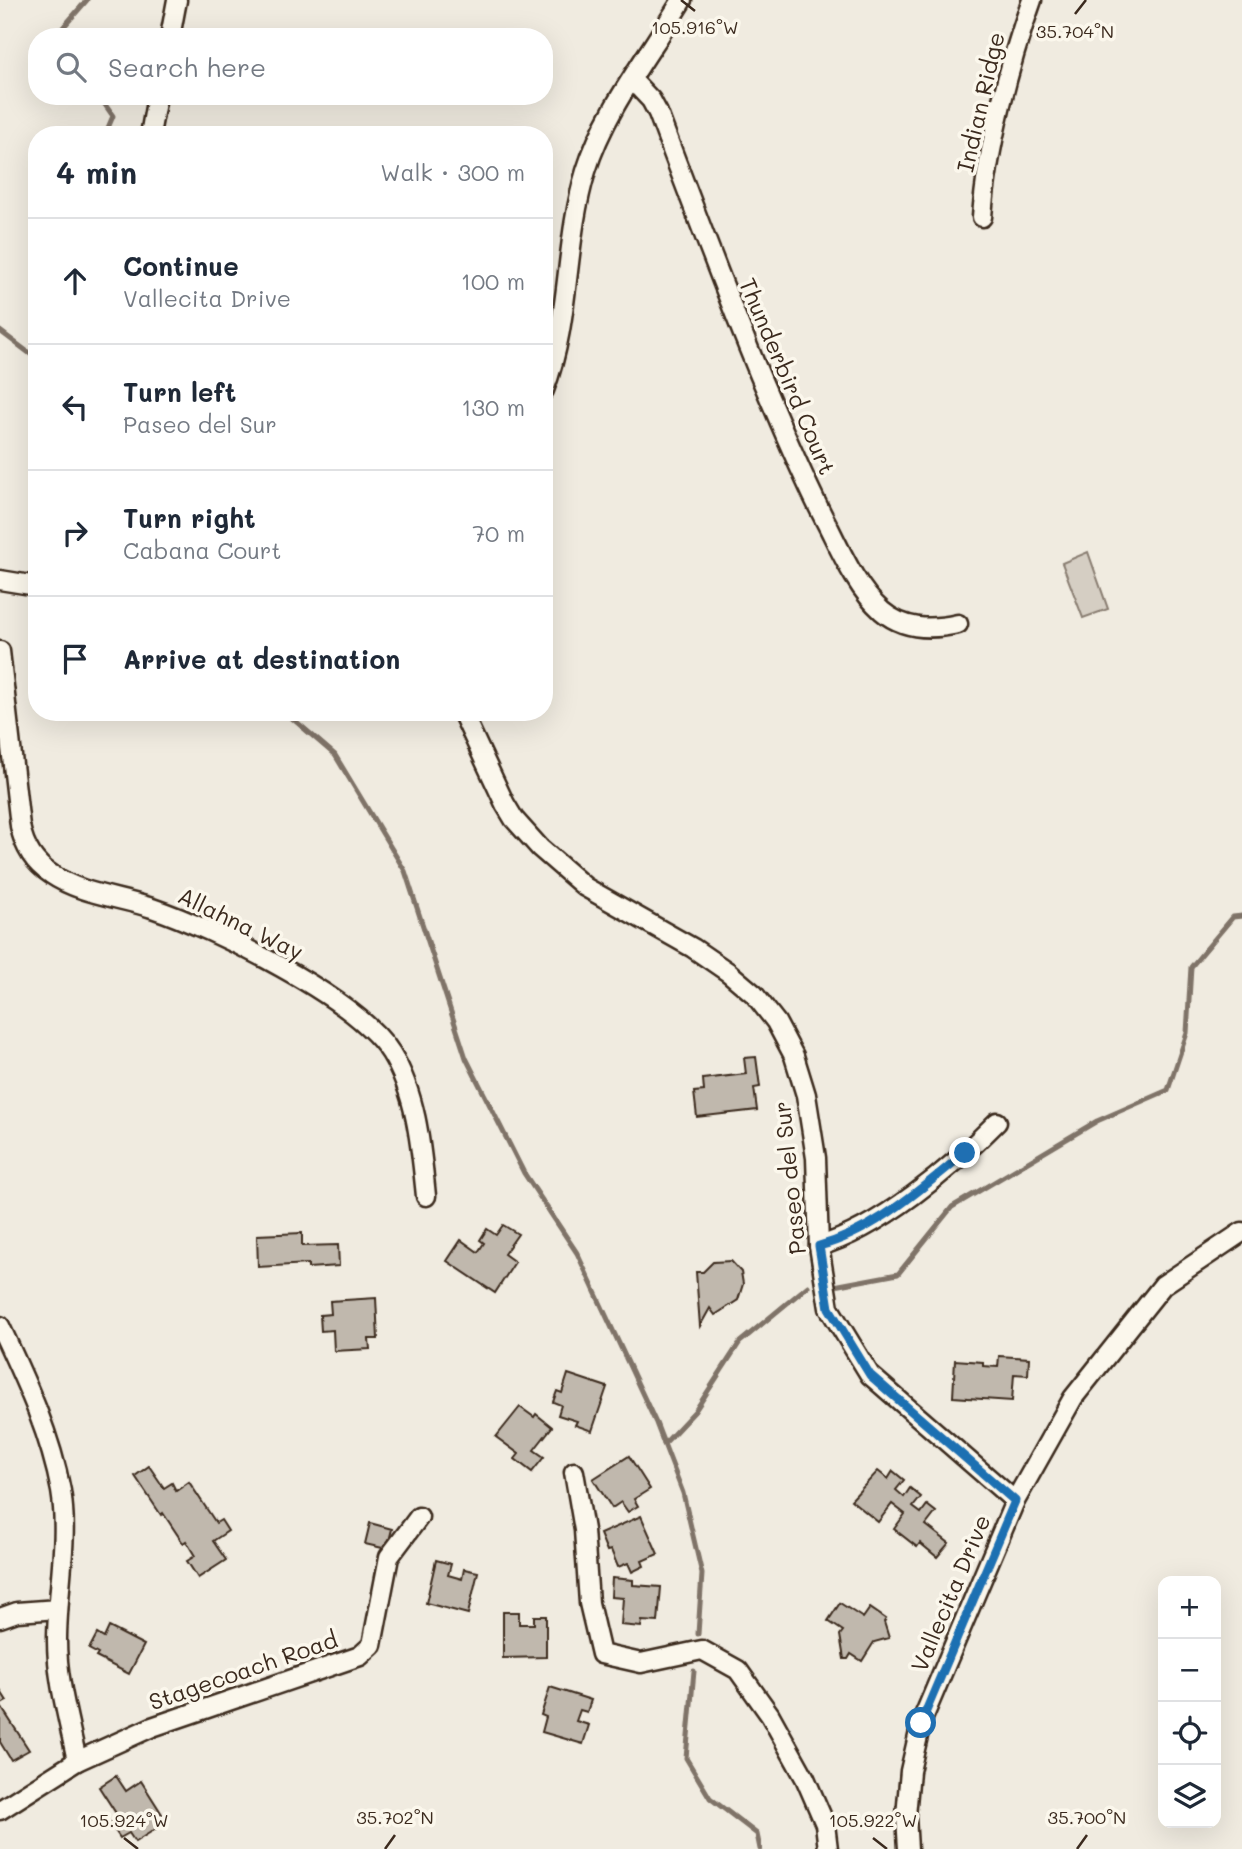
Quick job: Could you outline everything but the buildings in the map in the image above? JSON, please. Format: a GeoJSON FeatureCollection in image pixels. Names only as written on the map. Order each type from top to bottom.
{"type":"FeatureCollection","features":[{"type":"Feature","properties":{"kind":"street"},"geometry":{"type":"LineString","coordinates":[[172,28],[177,0]]}},
{"type":"Feature","properties":{"kind":"street"},"geometry":{"type":"LineString","coordinates":[[553,362],[558,346],[572,234],[586,170],[607,121],[682,0]]}},
{"type":"Feature","properties":{"kind":"street","name":"Indian Ridge"},"geometry":{"type":"LineString","coordinates":[[982,217],[987,176],[1002,104],[1032,0]]}},
{"type":"Feature","properties":{"kind":"street","name":"Thunderbird Court"},"geometry":{"type":"LineString","coordinates":[[632,80],[651,100],[658,113],[736,317],[797,465],[860,583],[894,620],[925,628],[958,624]]}},
{"type":"Feature","properties":{"kind":"street"},"geometry":{"type":"LineString","coordinates":[[152,126],[155,105]]}},
{"type":"Feature","properties":{"kind":"street"},"geometry":{"type":"LineString","coordinates":[[0,580],[28,585]]}},
{"type":"Feature","properties":{"kind":"street","name":"Allahna Way"},"geometry":{"type":"LineString","coordinates":[[0,651],[20,827],[27,848],[36,861],[47,872],[68,883],[169,914],[226,938],[319,991],[372,1028],[392,1055],[407,1091],[419,1132],[426,1196]]}},
{"type":"Feature","properties":{"kind":"street","name":"Paseo del Sur"},"geometry":{"type":"LineString","coordinates":[[466,721],[505,804],[514,819],[540,848],[585,887],[693,948],[728,972],[754,994],[776,1022],[794,1056],[806,1095],[816,1158],[819,1246],[829,1308],[870,1375],[1015,1501]]}},
{"type":"Feature","properties":{"kind":"street"},"geometry":{"type":"LineString","coordinates":[[819,1246],[844,1238],[885,1215],[965,1153],[997,1122]]}},
{"type":"Feature","properties":{"kind":"street","name":"Vallecita Drive"},"geometry":{"type":"LineString","coordinates":[[908,1849],[906,1816],[910,1770],[921,1723],[1015,1501],[1073,1398],[1163,1284],[1242,1232]]}},
{"type":"Feature","properties":{"kind":"street"},"geometry":{"type":"LineString","coordinates":[[0,1326],[40,1414],[61,1491],[62,1547],[57,1641],[61,1682],[76,1761]]}},
{"type":"Feature","properties":{"kind":"street"},"geometry":{"type":"LineString","coordinates":[[574,1472],[584,1530],[589,1603],[601,1654],[641,1663],[702,1650],[738,1670],[770,1715],[805,1778],[825,1824],[828,1849]]}},
{"type":"Feature","properties":{"kind":"street","name":"Stagecoach Road"},"geometry":{"type":"LineString","coordinates":[[0,1810],[76,1761],[152,1727],[359,1656],[372,1645],[389,1557],[419,1517]]}},
{"type":"Feature","properties":{"kind":"street"},"geometry":{"type":"LineString","coordinates":[[0,1618],[17,1612],[58,1609]]}},
{"type":"Feature","properties":{"kind":"shaded area"},"geometry":{"type":"Polygon","coordinates":[[[1088,552],[1108,609],[1083,618],[1062,563],[1088,552]]]}},
{"type":"Feature","properties":{"kind":"waterway"},"geometry":{"type":"LineString","coordinates":[[63,28],[87,0]]}},
{"type":"Feature","properties":{"kind":"waterway"},"geometry":{"type":"LineString","coordinates":[[105,105],[113,116],[109,126]]}},
{"type":"Feature","properties":{"kind":"waterway"},"geometry":{"type":"LineString","coordinates":[[0,331],[28,352]]}},
{"type":"Feature","properties":{"kind":"waterway"},"geometry":{"type":"LineString","coordinates":[[295,721],[335,755],[405,871],[466,1058],[524,1173],[577,1253],[656,1423],[683,1493],[702,1574],[698,1634]]}},
{"type":"Feature","properties":{"kind":"waterway"},"geometry":{"type":"LineString","coordinates":[[834,1286],[898,1274],[952,1207],[1097,1121],[1168,1090],[1187,1033],[1191,967],[1233,917],[1242,916]]}},
{"type":"Feature","properties":{"kind":"waterway"},"geometry":{"type":"LineString","coordinates":[[664,1444],[695,1411],[740,1342],[808,1286]]}},
{"type":"Feature","properties":{"kind":"waterway"},"geometry":{"type":"LineString","coordinates":[[694,1671],[686,1758],[710,1798],[757,1834],[760,1849]]}},
{"type":"Feature","properties":{"kind":"route"},"geometry":{"type":"LineString","coordinates":[[921,1723],[1015,1501],[870,1375],[829,1308],[819,1246],[844,1238],[870,1225],[965,1153]]}}]}
